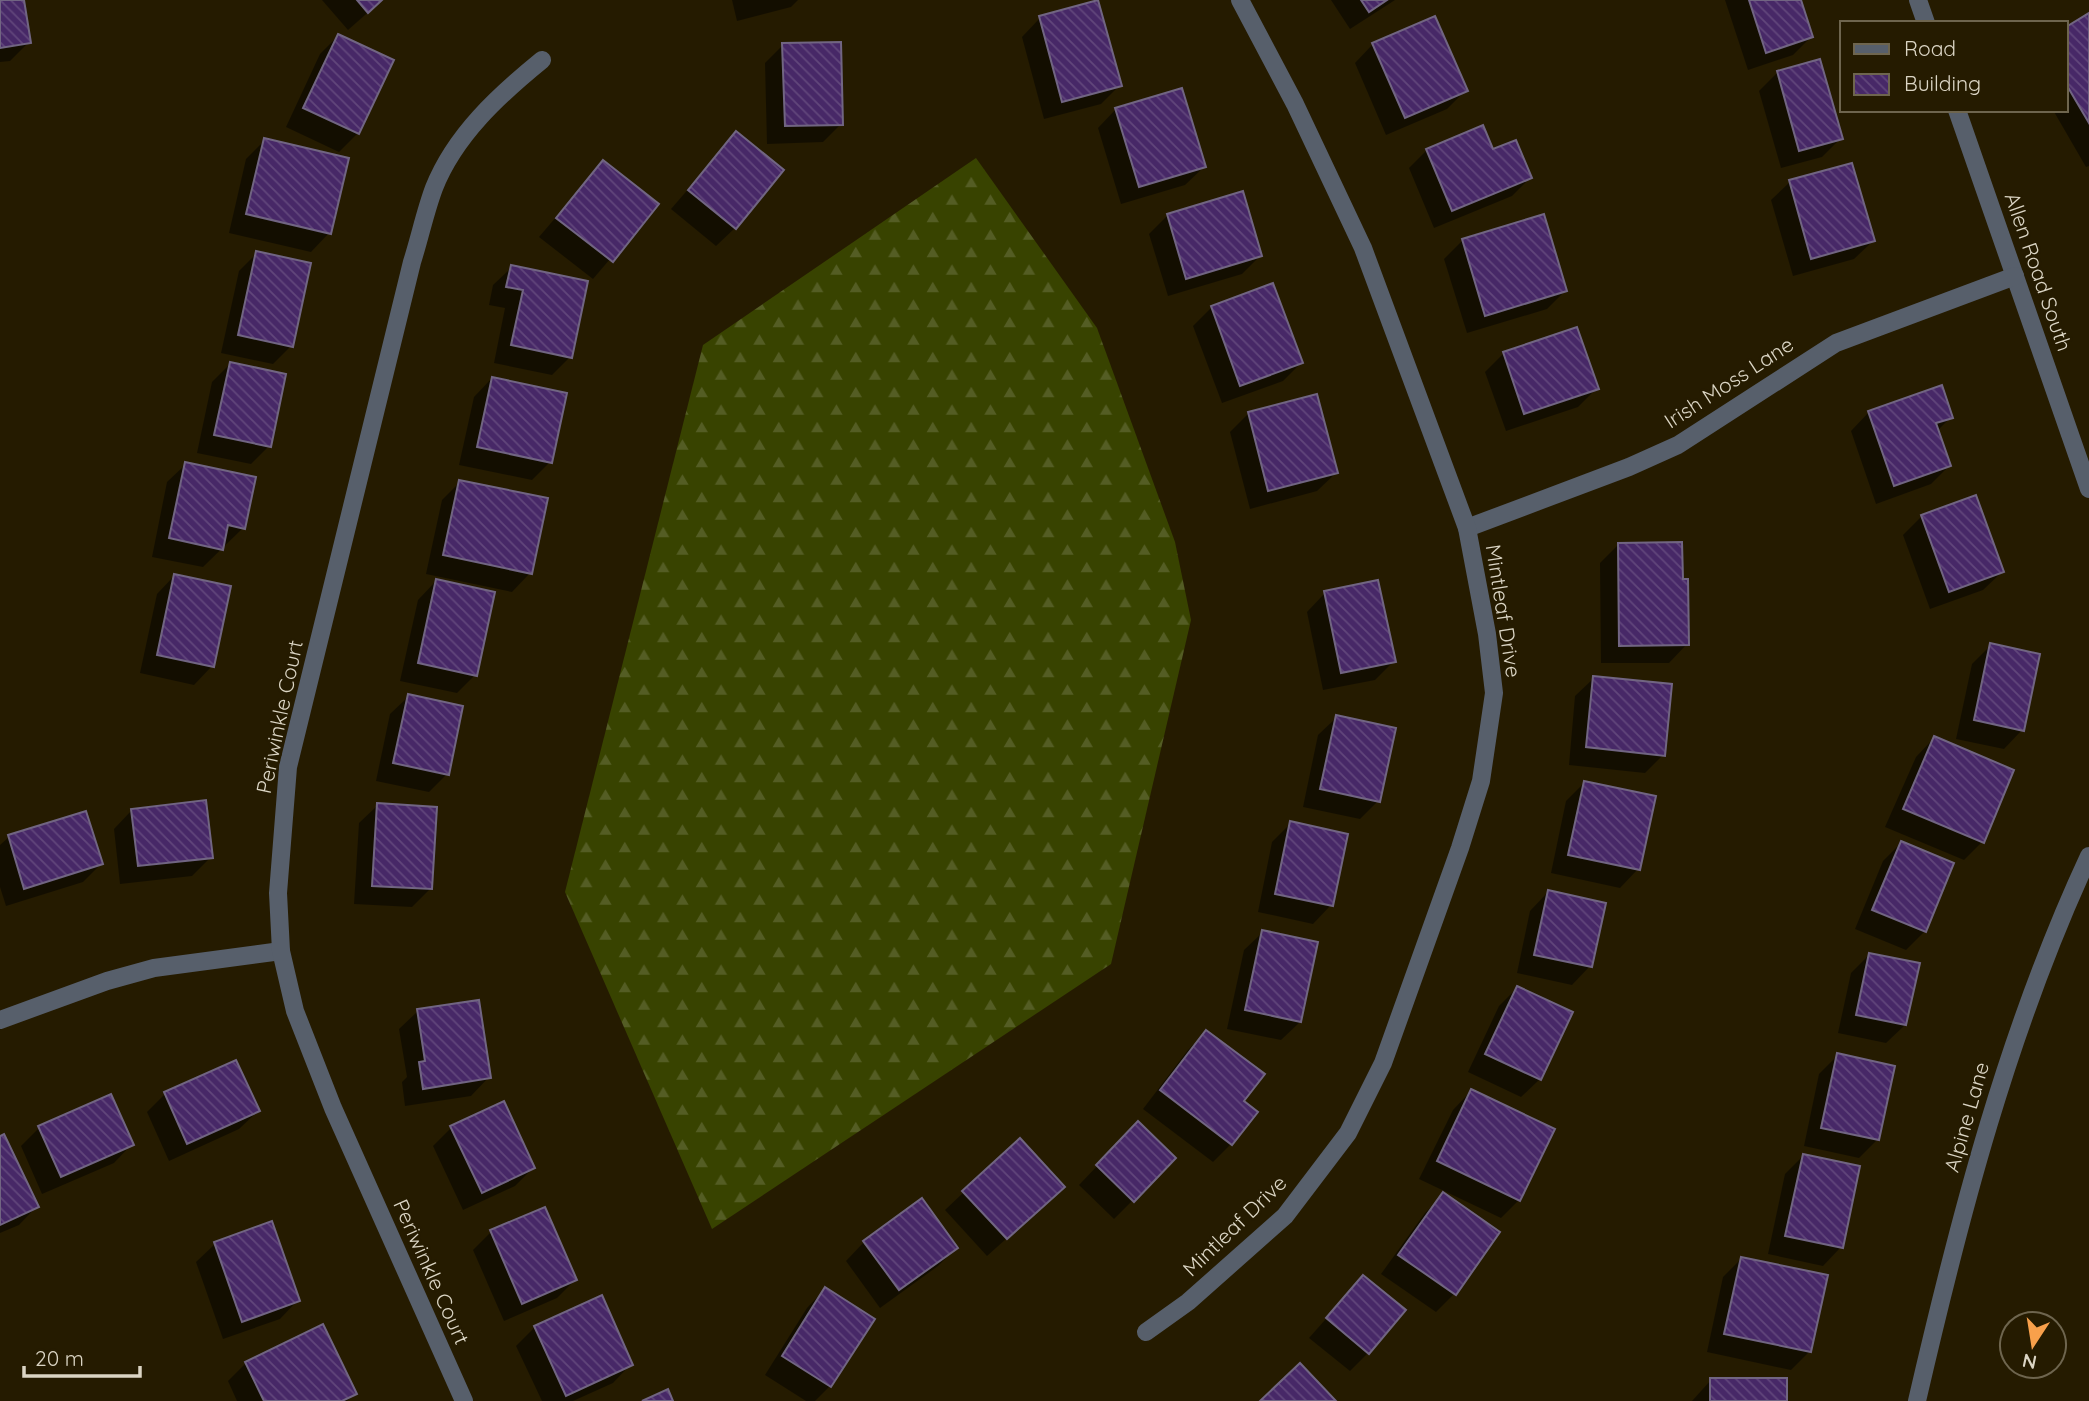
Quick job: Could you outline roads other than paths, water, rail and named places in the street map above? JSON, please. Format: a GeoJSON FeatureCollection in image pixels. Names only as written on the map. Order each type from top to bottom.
{"type":"FeatureCollection","features":[{"type":"Feature","properties":{"kind":"street","name":"Mintleaf Drive"},"geometry":{"type":"LineString","coordinates":[[1146,1332],[1188,1302],[1285,1216],[1348,1133],[1383,1063],[1473,808],[1481,781],[1494,693],[1489,646],[1466,527],[1363,248],[1295,104],[1240,0]]}},
{"type":"Feature","properties":{"kind":"street"},"geometry":{"type":"LineString","coordinates":[[1918,0],[1925,21]]}},
{"type":"Feature","properties":{"kind":"street","name":"Periwinkle Court"},"geometry":{"type":"LineString","coordinates":[[464,1401],[333,1108],[295,1012],[281,951],[278,893],[288,767],[412,262],[435,188],[455,148],[501,94],[542,60]]}},
{"type":"Feature","properties":{"kind":"street","name":"Allen Road South"},"geometry":{"type":"LineString","coordinates":[[1957,112],[2089,489]]}},
{"type":"Feature","properties":{"kind":"street","name":"Irish Moss Lane"},"geometry":{"type":"LineString","coordinates":[[1466,527],[1629,467],[1678,445],[1836,343],[2015,276]]}},
{"type":"Feature","properties":{"kind":"street","name":"Alpine Lane"},"geometry":{"type":"LineString","coordinates":[[1917,1401],[1949,1262],[2004,1071],[2056,926],[2089,856]]}},
{"type":"Feature","properties":{"kind":"street"},"geometry":{"type":"LineString","coordinates":[[0,1020],[107,981],[154,968],[281,951]]}}]}
